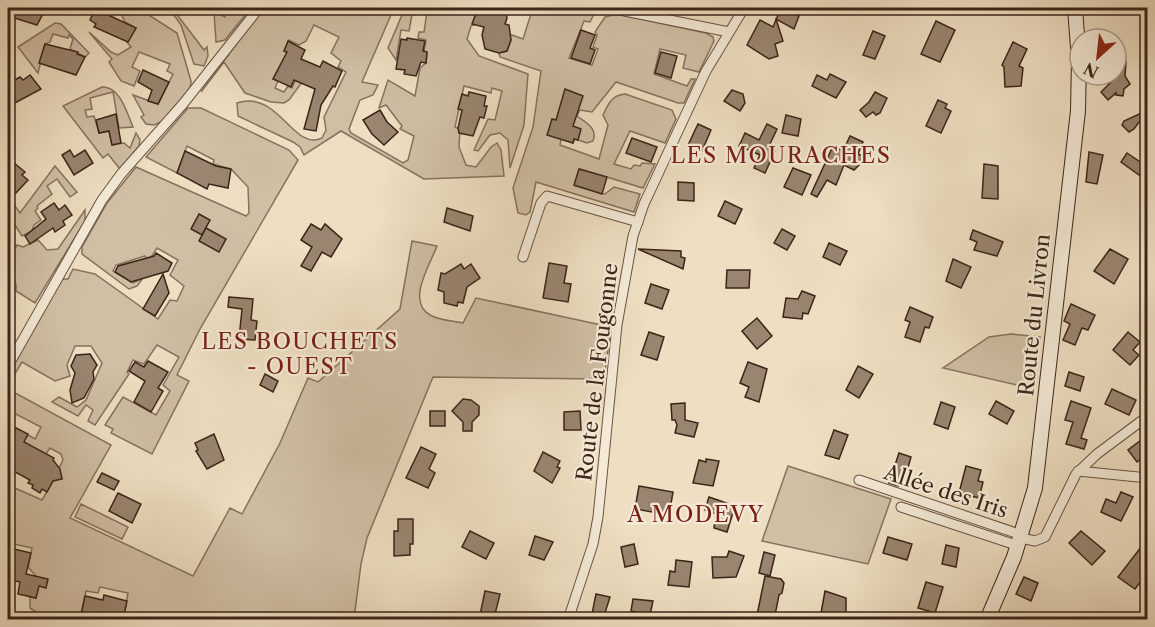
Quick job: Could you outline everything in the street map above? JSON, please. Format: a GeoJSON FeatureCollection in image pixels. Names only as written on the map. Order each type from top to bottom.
{"type":"FeatureCollection","features":[{"type":"Feature","properties":{"kind":"street"},"geometry":{"type":"LineString","coordinates":[[8,365],[102,200],[121,174],[183,104],[259,8]]}},
{"type":"Feature","properties":{"kind":"street"},"geometry":{"type":"LineString","coordinates":[[610,8],[729,32]]}},
{"type":"Feature","properties":{"kind":"street","name":"Route de la Fougonne"},"geometry":{"type":"LineString","coordinates":[[568,620],[593,544],[598,517],[617,325],[638,222],[706,71],[744,8]]}},
{"type":"Feature","properties":{"kind":"street","name":"Route du Livron"},"geometry":{"type":"LineString","coordinates":[[987,620],[1021,540],[1037,470],[1074,147],[1079,85],[1075,8]]}},
{"type":"Feature","properties":{"kind":"street"},"geometry":{"type":"LineString","coordinates":[[523,257],[541,203],[547,196],[638,222]]}},
{"type":"Feature","properties":{"kind":"street"},"geometry":{"type":"LineString","coordinates":[[1021,540],[1037,541],[1047,533],[1078,471],[1148,416]]}},
{"type":"Feature","properties":{"kind":"street"},"geometry":{"type":"LineString","coordinates":[[1078,471],[1148,478]]}},
{"type":"Feature","properties":{"kind":"street","name":"Allée des Iris"},"geometry":{"type":"LineString","coordinates":[[859,480],[1021,540]]}},
{"type":"Feature","properties":{"kind":"street","name":"Allée des Iris"},"geometry":{"type":"LineString","coordinates":[[901,507],[1021,540]]}},
{"type":"Feature","properties":{"kind":"shaded area"},"geometry":{"type":"Polygon","coordinates":[[[126,8],[138,8],[177,33],[191,81],[190,91],[163,121],[154,125],[146,124],[141,117],[144,115],[133,95],[158,104],[173,74],[167,71],[170,64],[139,52],[132,67],[140,71],[134,86],[121,81],[109,62],[112,59],[89,32],[111,52],[118,55],[131,47],[127,42],[136,28],[125,22],[122,16],[126,8]]]}},
{"type":"Feature","properties":{"kind":"shaded area"},"geometry":{"type":"Polygon","coordinates":[[[169,8],[182,8],[178,16],[204,50],[207,47],[208,56],[204,66],[194,64],[181,25],[169,8]]]}},
{"type":"Feature","properties":{"kind":"shaded area"},"geometry":{"type":"Polygon","coordinates":[[[227,8],[251,8],[225,40],[216,42],[214,12],[225,17],[227,8]]]}},
{"type":"Feature","properties":{"kind":"shaded area"},"geometry":{"type":"Polygon","coordinates":[[[263,8],[394,8],[362,82],[378,85],[373,95],[360,100],[349,129],[351,133],[403,163],[408,160],[414,136],[400,129],[402,126],[386,105],[379,108],[388,80],[415,96],[420,68],[426,63],[427,52],[424,51],[426,40],[418,38],[419,32],[424,32],[427,11],[413,9],[409,31],[401,30],[396,60],[388,48],[405,8],[478,8],[474,25],[471,26],[467,39],[479,56],[528,74],[524,125],[510,168],[508,140],[500,133],[490,135],[478,151],[474,150],[488,119],[495,120],[502,91],[492,88],[491,93],[464,86],[455,127],[460,129],[459,147],[466,165],[476,167],[491,147],[497,143],[501,150],[504,176],[424,179],[341,131],[304,155],[300,147],[293,142],[238,116],[237,103],[252,101],[275,112],[302,136],[312,140],[322,138],[326,130],[324,117],[346,72],[338,67],[341,61],[331,53],[339,37],[314,25],[306,41],[299,45],[289,40],[284,51],[288,53],[273,79],[278,81],[275,88],[284,92],[288,86],[292,88],[296,79],[302,82],[289,100],[284,103],[271,102],[245,93],[224,62],[201,92],[263,8]]]}},
{"type":"Feature","properties":{"kind":"shaded area"},"geometry":{"type":"Polygon","coordinates":[[[505,8],[597,8],[590,22],[584,21],[569,58],[592,65],[598,49],[593,47],[597,35],[595,32],[605,17],[617,14],[706,33],[713,37],[714,41],[699,72],[683,68],[686,55],[660,49],[654,74],[687,86],[691,79],[695,79],[684,103],[616,82],[592,112],[580,110],[577,116],[593,129],[593,141],[587,143],[575,139],[573,143],[561,139],[560,145],[599,159],[608,125],[603,115],[614,98],[625,94],[672,110],[676,119],[665,143],[630,131],[614,164],[631,169],[634,165],[640,166],[642,163],[655,164],[643,188],[580,169],[575,186],[605,194],[614,187],[640,194],[634,212],[536,182],[530,212],[526,215],[518,213],[513,188],[533,127],[541,71],[500,57],[499,53],[507,51],[511,40],[509,34],[523,39],[531,14],[518,9],[516,14],[505,8]]]}},
{"type":"Feature","properties":{"kind":"shaded area"},"geometry":{"type":"Polygon","coordinates":[[[55,23],[61,24],[89,53],[85,57],[70,49],[73,39],[69,35],[68,38],[53,34],[50,42],[45,44],[38,73],[18,47],[55,23]]]}},
{"type":"Feature","properties":{"kind":"shaded area"},"geometry":{"type":"Polygon","coordinates":[[[102,87],[114,91],[118,96],[133,127],[119,128],[113,92],[90,98],[92,109],[85,110],[87,117],[94,116],[99,133],[109,131],[112,145],[124,143],[130,148],[136,133],[140,140],[139,146],[120,169],[108,154],[103,158],[63,106],[102,87]]]}},
{"type":"Feature","properties":{"kind":"shaded area"},"geometry":{"type":"Polygon","coordinates":[[[188,108],[201,108],[289,150],[298,160],[200,329],[177,375],[189,381],[152,454],[111,433],[113,429],[105,425],[123,397],[156,415],[170,391],[163,385],[179,357],[157,345],[144,364],[133,360],[127,372],[129,374],[95,425],[88,421],[93,410],[86,405],[78,416],[52,402],[59,397],[77,407],[86,400],[102,363],[91,346],[75,346],[67,365],[70,376],[55,381],[22,362],[13,377],[10,371],[62,279],[68,279],[73,269],[95,274],[158,319],[170,300],[177,301],[184,286],[170,275],[178,260],[157,248],[148,262],[145,256],[116,265],[113,271],[133,283],[143,278],[137,286],[129,289],[82,254],[82,247],[107,203],[136,167],[246,216],[249,213],[248,187],[231,169],[213,164],[214,160],[187,146],[177,173],[146,157],[188,108]]]}},
{"type":"Feature","properties":{"kind":"shaded area"},"geometry":{"type":"Polygon","coordinates":[[[55,166],[77,192],[70,197],[57,179],[47,186],[52,194],[37,206],[35,211],[41,220],[34,225],[32,231],[22,236],[8,214],[8,196],[20,213],[55,166]]]}},
{"type":"Feature","properties":{"kind":"shaded area"},"geometry":{"type":"Polygon","coordinates":[[[85,210],[85,221],[35,303],[16,291],[16,284],[8,278],[14,267],[8,263],[17,245],[23,247],[38,240],[47,250],[58,249],[85,210]]]}},
{"type":"Feature","properties":{"kind":"shaded area"},"geometry":{"type":"Polygon","coordinates":[[[412,241],[437,246],[425,272],[420,292],[423,309],[430,315],[463,323],[476,298],[611,327],[604,379],[433,377],[367,538],[361,564],[354,619],[123,619],[128,593],[100,587],[98,593],[86,591],[80,618],[84,619],[47,619],[30,608],[30,597],[36,598],[36,576],[28,567],[32,548],[9,543],[8,549],[8,485],[42,500],[53,481],[62,478],[59,468],[63,460],[61,454],[50,448],[46,454],[10,452],[28,435],[35,439],[41,427],[12,412],[8,420],[8,389],[111,445],[70,518],[193,576],[230,508],[242,514],[280,443],[308,378],[318,382],[400,309],[412,241]]]}},
{"type":"Feature","properties":{"kind":"shaded area"},"geometry":{"type":"Polygon","coordinates":[[[1011,334],[1040,337],[1030,388],[943,368],[989,337],[1011,334]]]}},
{"type":"Feature","properties":{"kind":"shaded area"},"geometry":{"type":"Polygon","coordinates":[[[788,466],[891,499],[868,564],[762,541],[788,466]]]}},
{"type":"Feature","properties":{"kind":"shaded area"},"geometry":{"type":"Polygon","coordinates":[[[81,504],[128,527],[122,539],[75,517],[81,504]]]}},
{"type":"Feature","properties":{"kind":"building"},"geometry":{"type":"Polygon","coordinates":[[[8,8],[46,8],[37,25],[8,16],[8,8]]]}},
{"type":"Feature","properties":{"kind":"building"},"geometry":{"type":"Polygon","coordinates":[[[478,8],[505,8],[507,18],[505,24],[509,25],[511,40],[507,51],[499,53],[485,49],[482,35],[484,27],[472,24],[478,8]]]}},
{"type":"Feature","properties":{"kind":"building"},"geometry":{"type":"Polygon","coordinates":[[[781,8],[794,8],[792,13],[799,16],[794,29],[776,19],[781,8]]]}},
{"type":"Feature","properties":{"kind":"building"},"geometry":{"type":"Polygon","coordinates":[[[94,11],[100,15],[102,12],[136,28],[128,42],[94,27],[96,24],[90,20],[94,11]]]}},
{"type":"Feature","properties":{"kind":"building"},"geometry":{"type":"Polygon","coordinates":[[[776,19],[783,41],[775,44],[778,56],[769,59],[747,45],[760,20],[773,27],[776,19]]]}},
{"type":"Feature","properties":{"kind":"building"},"geometry":{"type":"Polygon","coordinates":[[[936,21],[955,30],[940,62],[921,54],[936,21]]]}},
{"type":"Feature","properties":{"kind":"building"},"geometry":{"type":"Polygon","coordinates":[[[581,30],[595,35],[590,48],[595,50],[590,64],[571,58],[581,30]]]}},
{"type":"Feature","properties":{"kind":"building"},"geometry":{"type":"Polygon","coordinates":[[[873,31],[885,36],[875,59],[863,55],[873,31]]]}},
{"type":"Feature","properties":{"kind":"building"},"geometry":{"type":"Polygon","coordinates":[[[407,38],[425,41],[423,51],[427,52],[426,63],[421,62],[416,76],[404,74],[405,70],[396,69],[401,39],[407,40],[407,38]]]}},
{"type":"Feature","properties":{"kind":"building"},"geometry":{"type":"Polygon","coordinates":[[[288,41],[305,50],[301,59],[320,67],[323,61],[342,71],[335,87],[333,86],[321,105],[316,131],[304,129],[315,89],[294,80],[291,87],[273,79],[287,52],[284,51],[288,41]]]}},
{"type":"Feature","properties":{"kind":"building"},"geometry":{"type":"Polygon","coordinates":[[[1013,42],[1027,49],[1019,66],[1023,68],[1021,86],[1005,87],[1002,65],[1013,42]]]}},
{"type":"Feature","properties":{"kind":"building"},"geometry":{"type":"Polygon","coordinates":[[[45,44],[78,52],[77,54],[85,57],[76,75],[39,63],[45,44]]]}},
{"type":"Feature","properties":{"kind":"building"},"geometry":{"type":"Polygon","coordinates":[[[661,52],[677,56],[671,78],[655,73],[661,52]]]}},
{"type":"Feature","properties":{"kind":"building"},"geometry":{"type":"Polygon","coordinates":[[[143,70],[169,82],[158,104],[148,101],[152,90],[138,82],[143,70]]]}},
{"type":"Feature","properties":{"kind":"building"},"geometry":{"type":"Polygon","coordinates":[[[830,74],[846,82],[836,98],[812,86],[817,75],[827,80],[830,74]]]}},
{"type":"Feature","properties":{"kind":"building"},"geometry":{"type":"Polygon","coordinates":[[[30,75],[41,89],[13,104],[8,97],[8,84],[20,77],[23,80],[30,75]]]}},
{"type":"Feature","properties":{"kind":"building"},"geometry":{"type":"Polygon","coordinates":[[[1106,87],[1126,87],[1123,96],[1116,95],[1116,93],[1108,100],[1101,92],[1106,87]]]}},
{"type":"Feature","properties":{"kind":"building"},"geometry":{"type":"Polygon","coordinates":[[[565,89],[583,96],[573,126],[581,129],[578,140],[574,139],[573,143],[547,135],[552,119],[556,120],[565,89]]]}},
{"type":"Feature","properties":{"kind":"building"},"geometry":{"type":"Polygon","coordinates":[[[732,90],[743,94],[745,103],[740,111],[724,101],[732,90]]]}},
{"type":"Feature","properties":{"kind":"building"},"geometry":{"type":"Polygon","coordinates":[[[469,92],[486,96],[484,106],[487,106],[484,118],[480,117],[473,136],[459,133],[458,128],[462,110],[458,109],[462,94],[468,96],[469,92]]]}},
{"type":"Feature","properties":{"kind":"building"},"geometry":{"type":"Polygon","coordinates":[[[875,92],[887,98],[880,113],[876,115],[873,112],[866,117],[860,110],[875,92]]]}},
{"type":"Feature","properties":{"kind":"building"},"geometry":{"type":"Polygon","coordinates":[[[938,100],[947,104],[945,108],[951,111],[941,133],[926,126],[938,100]]]}},
{"type":"Feature","properties":{"kind":"building"},"geometry":{"type":"Polygon","coordinates":[[[380,110],[387,122],[398,132],[384,145],[372,134],[363,120],[380,110]]]}},
{"type":"Feature","properties":{"kind":"building"},"geometry":{"type":"Polygon","coordinates":[[[1148,110],[1134,129],[1129,132],[1122,125],[1124,121],[1148,110]]]}},
{"type":"Feature","properties":{"kind":"building"},"geometry":{"type":"Polygon","coordinates":[[[116,114],[121,143],[112,145],[109,131],[99,133],[96,120],[116,114]]]}},
{"type":"Feature","properties":{"kind":"building"},"geometry":{"type":"Polygon","coordinates":[[[786,115],[801,119],[798,136],[782,133],[786,115]]]}},
{"type":"Feature","properties":{"kind":"building"},"geometry":{"type":"Polygon","coordinates":[[[698,124],[711,130],[702,151],[688,145],[698,124]]]}},
{"type":"Feature","properties":{"kind":"building"},"geometry":{"type":"Polygon","coordinates":[[[767,124],[777,129],[768,148],[775,151],[765,173],[754,168],[760,155],[739,146],[745,133],[759,140],[767,124]]]}},
{"type":"Feature","properties":{"kind":"building"},"geometry":{"type":"Polygon","coordinates":[[[850,136],[863,142],[858,154],[863,156],[859,165],[854,170],[844,165],[836,185],[827,180],[817,197],[811,194],[833,146],[843,151],[850,136]]]}},
{"type":"Feature","properties":{"kind":"building"},"geometry":{"type":"Polygon","coordinates":[[[632,138],[657,147],[651,162],[626,153],[632,138]]]}},
{"type":"Feature","properties":{"kind":"building"},"geometry":{"type":"Polygon","coordinates":[[[70,150],[74,157],[85,150],[93,163],[74,175],[62,155],[70,150]]]}},
{"type":"Feature","properties":{"kind":"building"},"geometry":{"type":"Polygon","coordinates":[[[185,151],[216,166],[231,169],[228,188],[209,184],[207,189],[177,173],[185,151]]]}},
{"type":"Feature","properties":{"kind":"building"},"geometry":{"type":"Polygon","coordinates":[[[1089,152],[1103,155],[1097,184],[1086,182],[1089,152]]]}},
{"type":"Feature","properties":{"kind":"building"},"geometry":{"type":"Polygon","coordinates":[[[1127,153],[1146,166],[1139,175],[1121,162],[1127,153]]]}},
{"type":"Feature","properties":{"kind":"building"},"geometry":{"type":"Polygon","coordinates":[[[8,158],[25,172],[22,175],[28,180],[16,193],[8,184],[8,158]]]}},
{"type":"Feature","properties":{"kind":"building"},"geometry":{"type":"Polygon","coordinates":[[[984,164],[998,166],[998,199],[982,198],[984,164]]]}},
{"type":"Feature","properties":{"kind":"building"},"geometry":{"type":"Polygon","coordinates":[[[793,168],[811,175],[802,195],[784,187],[793,168]]]}},
{"type":"Feature","properties":{"kind":"building"},"geometry":{"type":"Polygon","coordinates":[[[579,169],[607,177],[602,194],[574,185],[579,169]]]}},
{"type":"Feature","properties":{"kind":"building"},"geometry":{"type":"Polygon","coordinates":[[[678,182],[694,183],[694,201],[678,200],[678,182]]]}},
{"type":"Feature","properties":{"kind":"building"},"geometry":{"type":"Polygon","coordinates":[[[725,201],[742,209],[735,224],[718,216],[725,201]]]}},
{"type":"Feature","properties":{"kind":"building"},"geometry":{"type":"Polygon","coordinates":[[[54,203],[59,210],[65,205],[72,215],[63,221],[65,225],[55,232],[53,228],[30,244],[25,236],[46,219],[41,212],[54,203]]]}},
{"type":"Feature","properties":{"kind":"building"},"geometry":{"type":"Polygon","coordinates":[[[447,208],[473,216],[470,231],[444,222],[447,208]]]}},
{"type":"Feature","properties":{"kind":"building"},"geometry":{"type":"Polygon","coordinates":[[[199,214],[210,220],[202,235],[191,229],[199,214]]]}},
{"type":"Feature","properties":{"kind":"building"},"geometry":{"type":"Polygon","coordinates":[[[311,224],[321,230],[325,224],[342,239],[331,257],[322,252],[311,271],[301,266],[312,247],[301,240],[311,224]]]}},
{"type":"Feature","properties":{"kind":"building"},"geometry":{"type":"Polygon","coordinates":[[[206,228],[226,239],[219,252],[199,241],[206,228]]]}},
{"type":"Feature","properties":{"kind":"building"},"geometry":{"type":"Polygon","coordinates":[[[782,229],[795,236],[787,250],[774,243],[782,229]]]}},
{"type":"Feature","properties":{"kind":"building"},"geometry":{"type":"Polygon","coordinates":[[[973,230],[1003,242],[997,256],[974,250],[977,242],[970,239],[973,230]]]}},
{"type":"Feature","properties":{"kind":"building"},"geometry":{"type":"Polygon","coordinates":[[[829,243],[847,251],[840,265],[823,257],[829,243]]]}},
{"type":"Feature","properties":{"kind":"building"},"geometry":{"type":"Polygon","coordinates":[[[638,249],[681,251],[681,257],[685,258],[683,269],[638,249]]]}},
{"type":"Feature","properties":{"kind":"building"},"geometry":{"type":"Polygon","coordinates":[[[1110,249],[1128,259],[1114,284],[1094,271],[1110,249]]]}},
{"type":"Feature","properties":{"kind":"building"},"geometry":{"type":"Polygon","coordinates":[[[156,253],[172,263],[168,271],[131,282],[115,272],[118,266],[154,256],[156,253]]]}},
{"type":"Feature","properties":{"kind":"building"},"geometry":{"type":"Polygon","coordinates":[[[953,259],[971,267],[961,288],[946,281],[953,259]]]}},
{"type":"Feature","properties":{"kind":"building"},"geometry":{"type":"Polygon","coordinates":[[[549,263],[567,266],[564,283],[571,284],[568,302],[543,298],[549,263]]]}},
{"type":"Feature","properties":{"kind":"building"},"geometry":{"type":"Polygon","coordinates":[[[461,264],[464,269],[471,264],[480,278],[467,287],[463,303],[458,302],[457,306],[444,303],[444,292],[438,290],[441,273],[445,274],[461,264]]]}},
{"type":"Feature","properties":{"kind":"building"},"geometry":{"type":"Polygon","coordinates":[[[727,270],[750,270],[749,288],[726,288],[727,270]]]}},
{"type":"Feature","properties":{"kind":"building"},"geometry":{"type":"Polygon","coordinates":[[[163,274],[169,293],[155,316],[143,309],[163,274]]]}},
{"type":"Feature","properties":{"kind":"building"},"geometry":{"type":"Polygon","coordinates":[[[651,284],[669,290],[662,309],[645,303],[651,284]]]}},
{"type":"Feature","properties":{"kind":"building"},"geometry":{"type":"Polygon","coordinates":[[[802,291],[815,296],[808,314],[803,313],[802,319],[783,317],[786,298],[798,299],[802,291]]]}},
{"type":"Feature","properties":{"kind":"building"},"geometry":{"type":"Polygon","coordinates":[[[229,297],[253,299],[251,320],[257,321],[255,340],[239,339],[242,309],[228,307],[229,297]]]}},
{"type":"Feature","properties":{"kind":"building"},"geometry":{"type":"Polygon","coordinates":[[[1071,304],[1095,315],[1088,330],[1082,328],[1075,345],[1063,340],[1070,324],[1064,321],[1071,304]]]}},
{"type":"Feature","properties":{"kind":"building"},"geometry":{"type":"Polygon","coordinates":[[[910,307],[933,317],[929,328],[925,327],[920,342],[905,337],[910,322],[905,320],[910,307]]]}},
{"type":"Feature","properties":{"kind":"building"},"geometry":{"type":"Polygon","coordinates":[[[757,318],[772,336],[757,349],[742,331],[757,318]]]}},
{"type":"Feature","properties":{"kind":"building"},"geometry":{"type":"Polygon","coordinates":[[[649,332],[664,337],[657,360],[641,355],[649,332]]]}},
{"type":"Feature","properties":{"kind":"building"},"geometry":{"type":"Polygon","coordinates":[[[1128,332],[1140,342],[1133,350],[1139,355],[1130,365],[1113,350],[1128,332]]]}},
{"type":"Feature","properties":{"kind":"building"},"geometry":{"type":"Polygon","coordinates":[[[90,354],[97,365],[93,372],[94,379],[84,398],[72,403],[70,390],[75,373],[71,366],[76,355],[90,354]]]}},
{"type":"Feature","properties":{"kind":"building"},"geometry":{"type":"Polygon","coordinates":[[[148,361],[168,372],[158,388],[163,391],[151,412],[134,402],[145,381],[129,371],[135,362],[144,367],[148,361]]]}},
{"type":"Feature","properties":{"kind":"building"},"geometry":{"type":"Polygon","coordinates":[[[748,362],[767,369],[759,402],[745,397],[749,387],[740,383],[748,362]]]}},
{"type":"Feature","properties":{"kind":"building"},"geometry":{"type":"Polygon","coordinates":[[[858,366],[873,374],[859,398],[846,390],[858,366]]]}},
{"type":"Feature","properties":{"kind":"building"},"geometry":{"type":"Polygon","coordinates":[[[1069,372],[1084,377],[1080,391],[1065,386],[1069,372]]]}},
{"type":"Feature","properties":{"kind":"building"},"geometry":{"type":"Polygon","coordinates":[[[265,374],[278,381],[273,392],[260,385],[265,374]]]}},
{"type":"Feature","properties":{"kind":"building"},"geometry":{"type":"Polygon","coordinates":[[[1112,389],[1136,400],[1129,415],[1105,404],[1112,389]]]}},
{"type":"Feature","properties":{"kind":"building"},"geometry":{"type":"Polygon","coordinates":[[[463,399],[471,400],[479,406],[479,415],[472,422],[472,431],[463,431],[463,422],[452,411],[463,399]]]}},
{"type":"Feature","properties":{"kind":"building"},"geometry":{"type":"Polygon","coordinates":[[[996,401],[1014,411],[1007,424],[989,414],[996,401]]]}},
{"type":"Feature","properties":{"kind":"building"},"geometry":{"type":"Polygon","coordinates":[[[1071,401],[1091,408],[1081,438],[1087,440],[1084,449],[1066,444],[1073,422],[1065,420],[1071,401]]]}},
{"type":"Feature","properties":{"kind":"building"},"geometry":{"type":"Polygon","coordinates":[[[941,402],[955,407],[948,429],[934,424],[941,402]]]}},
{"type":"Feature","properties":{"kind":"building"},"geometry":{"type":"Polygon","coordinates":[[[685,403],[685,420],[698,423],[694,437],[675,433],[677,425],[675,420],[672,420],[671,404],[685,403]]]}},
{"type":"Feature","properties":{"kind":"building"},"geometry":{"type":"Polygon","coordinates":[[[430,411],[445,411],[445,426],[430,426],[430,411]]]}},
{"type":"Feature","properties":{"kind":"building"},"geometry":{"type":"Polygon","coordinates":[[[580,411],[581,430],[564,430],[564,412],[580,411]]]}},
{"type":"Feature","properties":{"kind":"building"},"geometry":{"type":"Polygon","coordinates":[[[16,428],[28,434],[24,442],[54,458],[53,460],[60,469],[62,479],[53,481],[47,492],[42,489],[40,493],[28,483],[30,480],[8,468],[8,444],[16,428]]]}},
{"type":"Feature","properties":{"kind":"building"},"geometry":{"type":"Polygon","coordinates":[[[834,430],[848,435],[839,459],[825,455],[834,430]]]}},
{"type":"Feature","properties":{"kind":"building"},"geometry":{"type":"Polygon","coordinates":[[[214,434],[224,460],[207,469],[196,451],[198,450],[195,443],[214,434]]]}},
{"type":"Feature","properties":{"kind":"building"},"geometry":{"type":"Polygon","coordinates":[[[1148,435],[1148,454],[1137,462],[1128,450],[1148,435]]]}},
{"type":"Feature","properties":{"kind":"building"},"geometry":{"type":"Polygon","coordinates":[[[421,447],[436,454],[429,469],[435,473],[428,488],[406,478],[421,447]]]}},
{"type":"Feature","properties":{"kind":"building"},"geometry":{"type":"Polygon","coordinates":[[[543,452],[560,461],[557,467],[560,468],[552,483],[534,471],[543,452]]]}},
{"type":"Feature","properties":{"kind":"building"},"geometry":{"type":"Polygon","coordinates":[[[899,453],[911,457],[905,478],[901,477],[898,486],[889,483],[899,453]]]}},
{"type":"Feature","properties":{"kind":"building"},"geometry":{"type":"Polygon","coordinates":[[[706,459],[719,461],[713,486],[693,483],[699,460],[706,462],[706,459]]]}},
{"type":"Feature","properties":{"kind":"building"},"geometry":{"type":"Polygon","coordinates":[[[966,466],[981,470],[978,481],[983,482],[979,498],[959,493],[966,466]]]}},
{"type":"Feature","properties":{"kind":"building"},"geometry":{"type":"Polygon","coordinates":[[[102,473],[119,481],[114,490],[97,482],[102,473]]]}},
{"type":"Feature","properties":{"kind":"building"},"geometry":{"type":"Polygon","coordinates":[[[639,486],[673,492],[669,515],[635,509],[639,486]]]}},
{"type":"Feature","properties":{"kind":"building"},"geometry":{"type":"Polygon","coordinates":[[[1121,492],[1133,497],[1121,521],[1101,512],[1106,499],[1116,503],[1121,492]]]}},
{"type":"Feature","properties":{"kind":"building"},"geometry":{"type":"Polygon","coordinates":[[[118,493],[141,504],[132,523],[109,511],[118,493]]]}},
{"type":"Feature","properties":{"kind":"building"},"geometry":{"type":"Polygon","coordinates":[[[709,497],[735,506],[727,532],[714,528],[716,514],[705,510],[709,497]]]}},
{"type":"Feature","properties":{"kind":"building"},"geometry":{"type":"Polygon","coordinates":[[[398,519],[413,519],[413,544],[410,544],[410,555],[394,556],[394,531],[398,531],[398,519]]]}},
{"type":"Feature","properties":{"kind":"building"},"geometry":{"type":"Polygon","coordinates":[[[470,531],[494,543],[486,559],[462,547],[470,531]]]}},
{"type":"Feature","properties":{"kind":"building"},"geometry":{"type":"Polygon","coordinates":[[[1081,531],[1105,551],[1092,565],[1069,543],[1081,531]]]}},
{"type":"Feature","properties":{"kind":"building"},"geometry":{"type":"Polygon","coordinates":[[[535,536],[553,542],[544,560],[529,555],[535,536]]]}},
{"type":"Feature","properties":{"kind":"building"},"geometry":{"type":"Polygon","coordinates":[[[888,537],[912,544],[907,560],[883,553],[888,537]]]}},
{"type":"Feature","properties":{"kind":"building"},"geometry":{"type":"Polygon","coordinates":[[[1148,538],[1148,572],[1135,589],[1118,577],[1148,538]]]}},
{"type":"Feature","properties":{"kind":"building"},"geometry":{"type":"Polygon","coordinates":[[[634,544],[638,564],[625,567],[621,547],[634,544]]]}},
{"type":"Feature","properties":{"kind":"building"},"geometry":{"type":"Polygon","coordinates":[[[946,545],[959,548],[956,567],[942,564],[946,545]]]}},
{"type":"Feature","properties":{"kind":"building"},"geometry":{"type":"Polygon","coordinates":[[[10,548],[31,553],[26,574],[48,579],[46,588],[39,586],[36,598],[18,594],[20,582],[8,579],[10,548]]]}},
{"type":"Feature","properties":{"kind":"building"},"geometry":{"type":"Polygon","coordinates":[[[729,551],[744,556],[736,577],[713,578],[712,557],[727,557],[729,551]]]}},
{"type":"Feature","properties":{"kind":"building"},"geometry":{"type":"Polygon","coordinates":[[[764,552],[775,555],[770,576],[759,573],[764,552]]]}},
{"type":"Feature","properties":{"kind":"building"},"geometry":{"type":"Polygon","coordinates":[[[676,560],[692,562],[689,587],[668,585],[670,571],[675,572],[676,560]]]}},
{"type":"Feature","properties":{"kind":"building"},"geometry":{"type":"Polygon","coordinates":[[[765,576],[781,579],[784,583],[782,593],[779,595],[774,620],[756,620],[765,576]]]}},
{"type":"Feature","properties":{"kind":"building"},"geometry":{"type":"Polygon","coordinates":[[[1024,577],[1038,583],[1031,601],[1016,594],[1024,577]]]}},
{"type":"Feature","properties":{"kind":"building"},"geometry":{"type":"Polygon","coordinates":[[[926,582],[943,587],[935,613],[918,608],[926,582]]]}},
{"type":"Feature","properties":{"kind":"building"},"geometry":{"type":"Polygon","coordinates":[[[485,591],[500,594],[494,618],[480,615],[485,591]]]}},
{"type":"Feature","properties":{"kind":"building"},"geometry":{"type":"Polygon","coordinates":[[[825,591],[846,598],[846,615],[821,613],[825,591]]]}},
{"type":"Feature","properties":{"kind":"building"},"geometry":{"type":"Polygon","coordinates":[[[596,594],[610,597],[604,616],[592,614],[596,594]]]}},
{"type":"Feature","properties":{"kind":"building"},"geometry":{"type":"Polygon","coordinates":[[[104,595],[127,601],[123,620],[80,620],[85,596],[103,600],[104,595]]]}},
{"type":"Feature","properties":{"kind":"building"},"geometry":{"type":"Polygon","coordinates":[[[633,599],[653,601],[650,615],[631,611],[633,599]]]}},
{"type":"Feature","properties":{"kind":"district","name":"LES MOURACHES"},"geometry":{"type":"Point","coordinates":[781,155]}},
{"type":"Feature","properties":{"kind":"district","name":"LES BOUCHETS - OUEST"},"geometry":{"type":"Point","coordinates":[300,354]}},
{"type":"Feature","properties":{"kind":"district","name":"A MODEVY"},"geometry":{"type":"Point","coordinates":[696,514]}}]}
